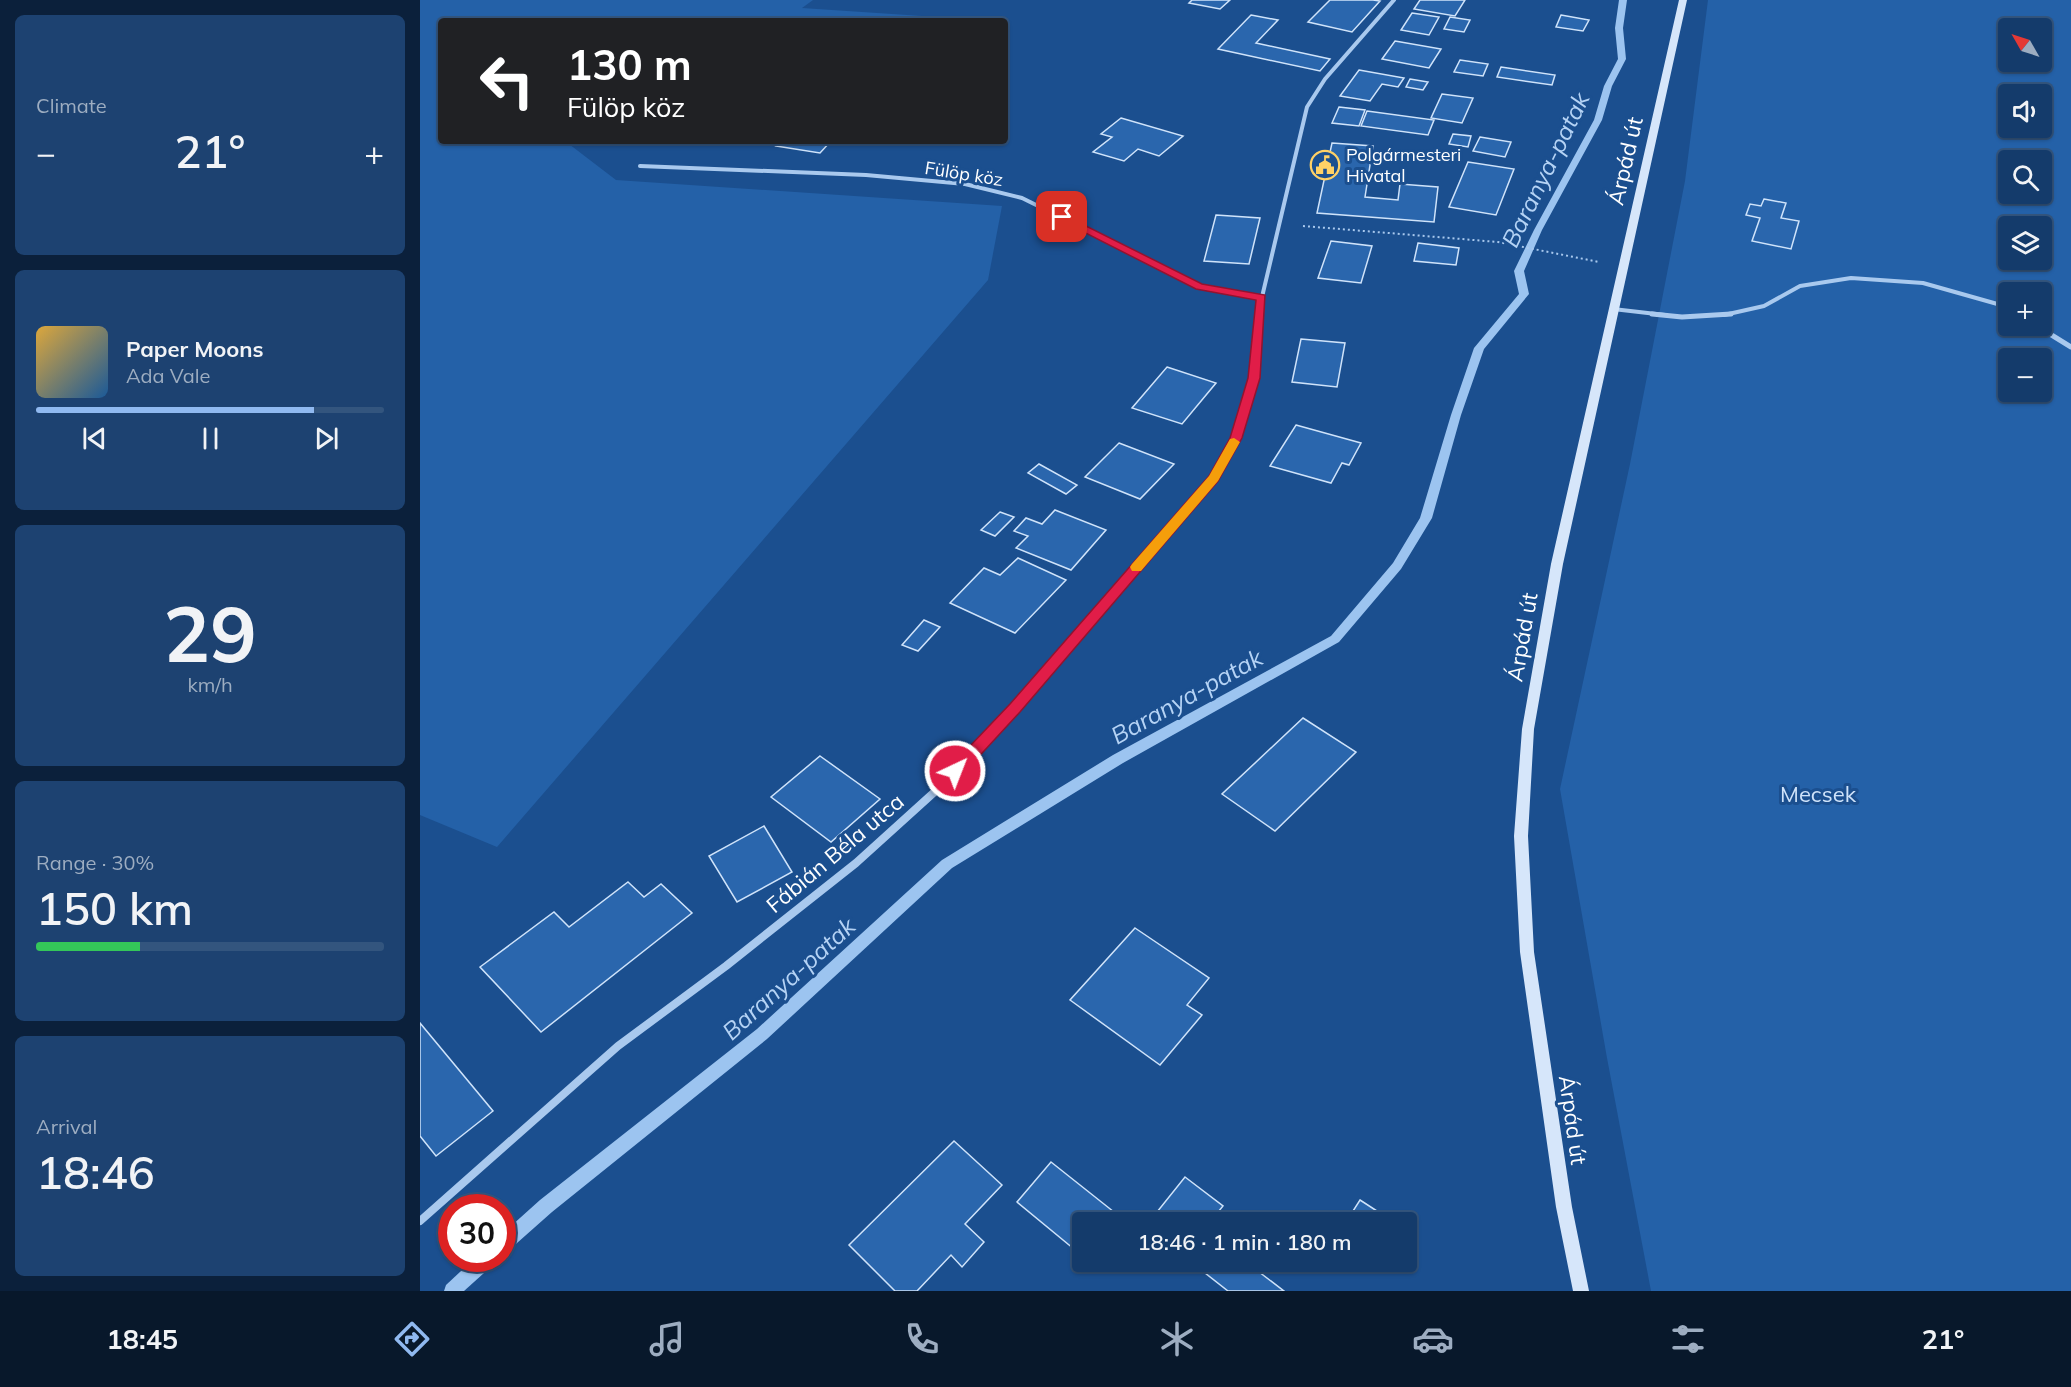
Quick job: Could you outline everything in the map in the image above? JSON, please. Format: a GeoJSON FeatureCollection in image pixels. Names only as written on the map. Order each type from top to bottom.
{"type":"FeatureCollection","features":[{"type":"Feature","properties":{"kind":"main road","name":"Árpád út"},"geometry":{"type":"LineString","coordinates":[[1581,1291],[1564,1207],[1527,952],[1521,836],[1527,729],[1557,564],[1683,0]]}},
{"type":"Feature","properties":{"kind":"street","name":"Fábián Béla utca"},"geometry":{"type":"LineString","coordinates":[[420,1221],[618,1046],[726,966],[856,864],[940,787],[1015,708],[1213,478],[1236,438],[1254,378],[1262,297],[1307,107],[1325,79],[1394,0]]}},
{"type":"Feature","properties":{"kind":"street","name":"Fülöp köz"},"geometry":{"type":"LineString","coordinates":[[640,166],[866,175],[965,184],[1022,198],[1200,286],[1262,297]]}},
{"type":"Feature","properties":{"kind":"street"},"geometry":{"type":"LineString","coordinates":[[1613,309],[1682,317],[1724,315],[1764,306],[1800,286],[1851,278],[1923,283],[1998,304]]}},
{"type":"Feature","properties":{"kind":"street"},"geometry":{"type":"LineString","coordinates":[[2052,335],[2071,347]]}},
{"type":"Feature","properties":{"kind":"path"},"geometry":{"type":"LineString","coordinates":[[1278,225],[1509,244],[1623,266]]}},
{"type":"Feature","properties":{"kind":"green space"},"geometry":{"type":"Polygon","coordinates":[[[420,0],[813,0],[802,8],[937,17],[438,18],[438,144],[569,144],[616,180],[1002,206],[988,280],[497,847],[420,815],[420,0]]]}},
{"type":"Feature","properties":{"kind":"green space","name":"Mecsek"},"geometry":{"type":"Polygon","coordinates":[[[1708,0],[2071,0],[2071,1291],[1651,1291],[1560,789],[1630,464],[1685,181],[1708,0]]]}},
{"type":"Feature","properties":{"kind":"building"},"geometry":{"type":"Polygon","coordinates":[[[1192,0],[1230,0],[1220,9],[1189,3],[1192,0]]]}},
{"type":"Feature","properties":{"kind":"building"},"geometry":{"type":"Polygon","coordinates":[[[1330,0],[1380,1],[1352,32],[1308,22],[1330,0]]]}},
{"type":"Feature","properties":{"kind":"building"},"geometry":{"type":"Polygon","coordinates":[[[1420,0],[1465,0],[1455,16],[1414,9],[1420,0]]]}},
{"type":"Feature","properties":{"kind":"building"},"geometry":{"type":"Polygon","coordinates":[[[1412,13],[1439,17],[1429,35],[1401,30],[1412,13]]]}},
{"type":"Feature","properties":{"kind":"building"},"geometry":{"type":"Polygon","coordinates":[[[1251,15],[1278,20],[1256,43],[1330,59],[1320,71],[1218,49],[1251,15]]]}},
{"type":"Feature","properties":{"kind":"building"},"geometry":{"type":"Polygon","coordinates":[[[1561,15],[1589,20],[1583,31],[1556,27],[1561,15]]]}},
{"type":"Feature","properties":{"kind":"building"},"geometry":{"type":"Polygon","coordinates":[[[1450,17],[1470,20],[1464,32],[1444,29],[1450,17]]]}},
{"type":"Feature","properties":{"kind":"building"},"geometry":{"type":"Polygon","coordinates":[[[1395,41],[1441,49],[1429,68],[1382,59],[1395,41]]]}},
{"type":"Feature","properties":{"kind":"building"},"geometry":{"type":"Polygon","coordinates":[[[1460,60],[1488,64],[1483,76],[1454,72],[1460,60]]]}},
{"type":"Feature","properties":{"kind":"building"},"geometry":{"type":"Polygon","coordinates":[[[1501,67],[1555,75],[1552,85],[1497,77],[1501,67]]]}},
{"type":"Feature","properties":{"kind":"building"},"geometry":{"type":"Polygon","coordinates":[[[1359,70],[1404,78],[1398,87],[1382,84],[1370,101],[1340,96],[1359,70]]]}},
{"type":"Feature","properties":{"kind":"building"},"geometry":{"type":"Polygon","coordinates":[[[1410,79],[1428,82],[1423,90],[1406,87],[1410,79]]]}},
{"type":"Feature","properties":{"kind":"building"},"geometry":{"type":"Polygon","coordinates":[[[1442,94],[1473,98],[1462,123],[1431,118],[1442,94]]]}},
{"type":"Feature","properties":{"kind":"building"},"geometry":{"type":"Polygon","coordinates":[[[1339,107],[1365,110],[1359,126],[1332,123],[1339,107]]]}},
{"type":"Feature","properties":{"kind":"building"},"geometry":{"type":"Polygon","coordinates":[[[1367,111],[1434,120],[1428,135],[1361,126],[1367,111]]]}},
{"type":"Feature","properties":{"kind":"building"},"geometry":{"type":"Polygon","coordinates":[[[1121,118],[1183,136],[1159,156],[1138,149],[1124,161],[1093,152],[1112,137],[1101,134],[1121,118]]]}},
{"type":"Feature","properties":{"kind":"building"},"geometry":{"type":"Polygon","coordinates":[[[1453,134],[1471,136],[1468,147],[1449,144],[1453,134]]]}},
{"type":"Feature","properties":{"kind":"building"},"geometry":{"type":"Polygon","coordinates":[[[1480,137],[1511,142],[1505,157],[1473,151],[1480,137]]]}},
{"type":"Feature","properties":{"kind":"building"},"geometry":{"type":"Polygon","coordinates":[[[1332,143],[1373,146],[1365,197],[1398,200],[1400,184],[1438,187],[1434,222],[1317,213],[1332,143]]]}},
{"type":"Feature","properties":{"kind":"building"},"geometry":{"type":"Polygon","coordinates":[[[778,144],[828,144],[820,153],[776,146],[778,144]]]}},
{"type":"Feature","properties":{"kind":"building"},"geometry":{"type":"Polygon","coordinates":[[[1468,162],[1514,169],[1496,215],[1449,207],[1468,162]]]}},
{"type":"Feature","properties":{"kind":"building"},"geometry":{"type":"Polygon","coordinates":[[[1764,199],[1786,203],[1781,218],[1799,221],[1791,249],[1752,241],[1760,218],[1746,215],[1750,204],[1761,206],[1764,199]]]}},
{"type":"Feature","properties":{"kind":"building"},"geometry":{"type":"Polygon","coordinates":[[[1216,215],[1260,218],[1249,264],[1204,261],[1216,215]]]}},
{"type":"Feature","properties":{"kind":"building"},"geometry":{"type":"Polygon","coordinates":[[[1331,241],[1372,246],[1361,283],[1318,278],[1331,241]]]}},
{"type":"Feature","properties":{"kind":"building"},"geometry":{"type":"Polygon","coordinates":[[[1418,243],[1459,248],[1456,265],[1414,261],[1418,243]]]}},
{"type":"Feature","properties":{"kind":"building"},"geometry":{"type":"Polygon","coordinates":[[[1301,339],[1345,343],[1337,387],[1292,382],[1301,339]]]}},
{"type":"Feature","properties":{"kind":"building"},"geometry":{"type":"Polygon","coordinates":[[[1167,367],[1216,383],[1182,424],[1132,408],[1167,367]]]}},
{"type":"Feature","properties":{"kind":"building"},"geometry":{"type":"Polygon","coordinates":[[[1296,425],[1361,443],[1349,465],[1342,463],[1331,483],[1270,466],[1296,425]]]}},
{"type":"Feature","properties":{"kind":"building"},"geometry":{"type":"Polygon","coordinates":[[[1119,443],[1174,464],[1140,499],[1085,477],[1119,443]]]}},
{"type":"Feature","properties":{"kind":"building"},"geometry":{"type":"Polygon","coordinates":[[[1039,464],[1077,485],[1066,494],[1028,473],[1039,464]]]}},
{"type":"Feature","properties":{"kind":"building"},"geometry":{"type":"Polygon","coordinates":[[[1055,510],[1106,530],[1071,570],[1016,548],[1028,536],[1014,531],[1026,518],[1042,524],[1055,510]]]}},
{"type":"Feature","properties":{"kind":"building"},"geometry":{"type":"Polygon","coordinates":[[[1000,512],[1014,517],[995,536],[981,530],[1000,512]]]}},
{"type":"Feature","properties":{"kind":"building"},"geometry":{"type":"Polygon","coordinates":[[[1018,558],[1066,580],[1015,633],[950,603],[984,568],[1000,575],[1018,558]]]}},
{"type":"Feature","properties":{"kind":"building"},"geometry":{"type":"Polygon","coordinates":[[[924,620],[940,627],[918,651],[902,645],[924,620]]]}},
{"type":"Feature","properties":{"kind":"building"},"geometry":{"type":"Polygon","coordinates":[[[1303,718],[1356,752],[1275,831],[1222,794],[1303,718]]]}},
{"type":"Feature","properties":{"kind":"building"},"geometry":{"type":"Polygon","coordinates":[[[820,756],[880,799],[831,842],[771,797],[820,756]]]}},
{"type":"Feature","properties":{"kind":"building"},"geometry":{"type":"Polygon","coordinates":[[[764,826],[792,872],[737,902],[709,856],[764,826]]]}},
{"type":"Feature","properties":{"kind":"building"},"geometry":{"type":"Polygon","coordinates":[[[628,882],[644,897],[661,884],[692,913],[541,1032],[480,967],[554,912],[569,927],[628,882]]]}},
{"type":"Feature","properties":{"kind":"building"},"geometry":{"type":"Polygon","coordinates":[[[1135,928],[1209,978],[1187,1005],[1202,1015],[1160,1065],[1070,1000],[1135,928]]]}},
{"type":"Feature","properties":{"kind":"building"},"geometry":{"type":"Polygon","coordinates":[[[420,1023],[493,1111],[436,1156],[420,1136],[420,1023]]]}},
{"type":"Feature","properties":{"kind":"building"},"geometry":{"type":"Polygon","coordinates":[[[954,1141],[1002,1185],[965,1224],[984,1242],[962,1267],[951,1255],[917,1291],[895,1291],[849,1245],[954,1141]]]}},
{"type":"Feature","properties":{"kind":"building"},"geometry":{"type":"Polygon","coordinates":[[[1051,1162],[1114,1212],[1072,1212],[1072,1247],[1017,1202],[1051,1162]]]}},
{"type":"Feature","properties":{"kind":"building"},"geometry":{"type":"Polygon","coordinates":[[[1185,1177],[1223,1206],[1218,1212],[1157,1212],[1185,1177]]]}},
{"type":"Feature","properties":{"kind":"building"},"geometry":{"type":"Polygon","coordinates":[[[1360,1200],[1379,1212],[1352,1212],[1360,1200]]]}},
{"type":"Feature","properties":{"kind":"building"},"geometry":{"type":"Polygon","coordinates":[[[1204,1272],[1259,1272],[1284,1291],[1228,1291],[1204,1272]]]}},
{"type":"Feature","properties":{"kind":"waterway","name":"Baranya-patak"},"geometry":{"type":"LineString","coordinates":[[516,1233],[546,1206],[762,1034],[947,864],[1118,759],[1335,639],[1397,566],[1426,518],[1456,415],[1479,348],[1524,294],[1519,271],[1538,230],[1598,120],[1608,86],[1622,59],[1619,28],[1623,0]]}},
{"type":"Feature","properties":{"kind":"waterway","name":"Baranya-patak"},"geometry":{"type":"LineString","coordinates":[[452,1291],[473,1272]]}},
{"type":"Feature","properties":{"kind":"slow traffic"},"geometry":{"type":"LineString","coordinates":[[1136,567],[1213,478],[1234,442]]}},
{"type":"Feature","properties":{"kind":"place","name":"Polgármesteri Hivatal"},"geometry":{"type":"Point","coordinates":[1325,165]}},
{"type":"Feature","properties":{"kind":"route"},"geometry":{"type":"LineString","coordinates":[[955,771],[1015,708],[1213,478],[1236,438],[1254,378],[1262,297],[1200,286],[1062,217]]}}]}
